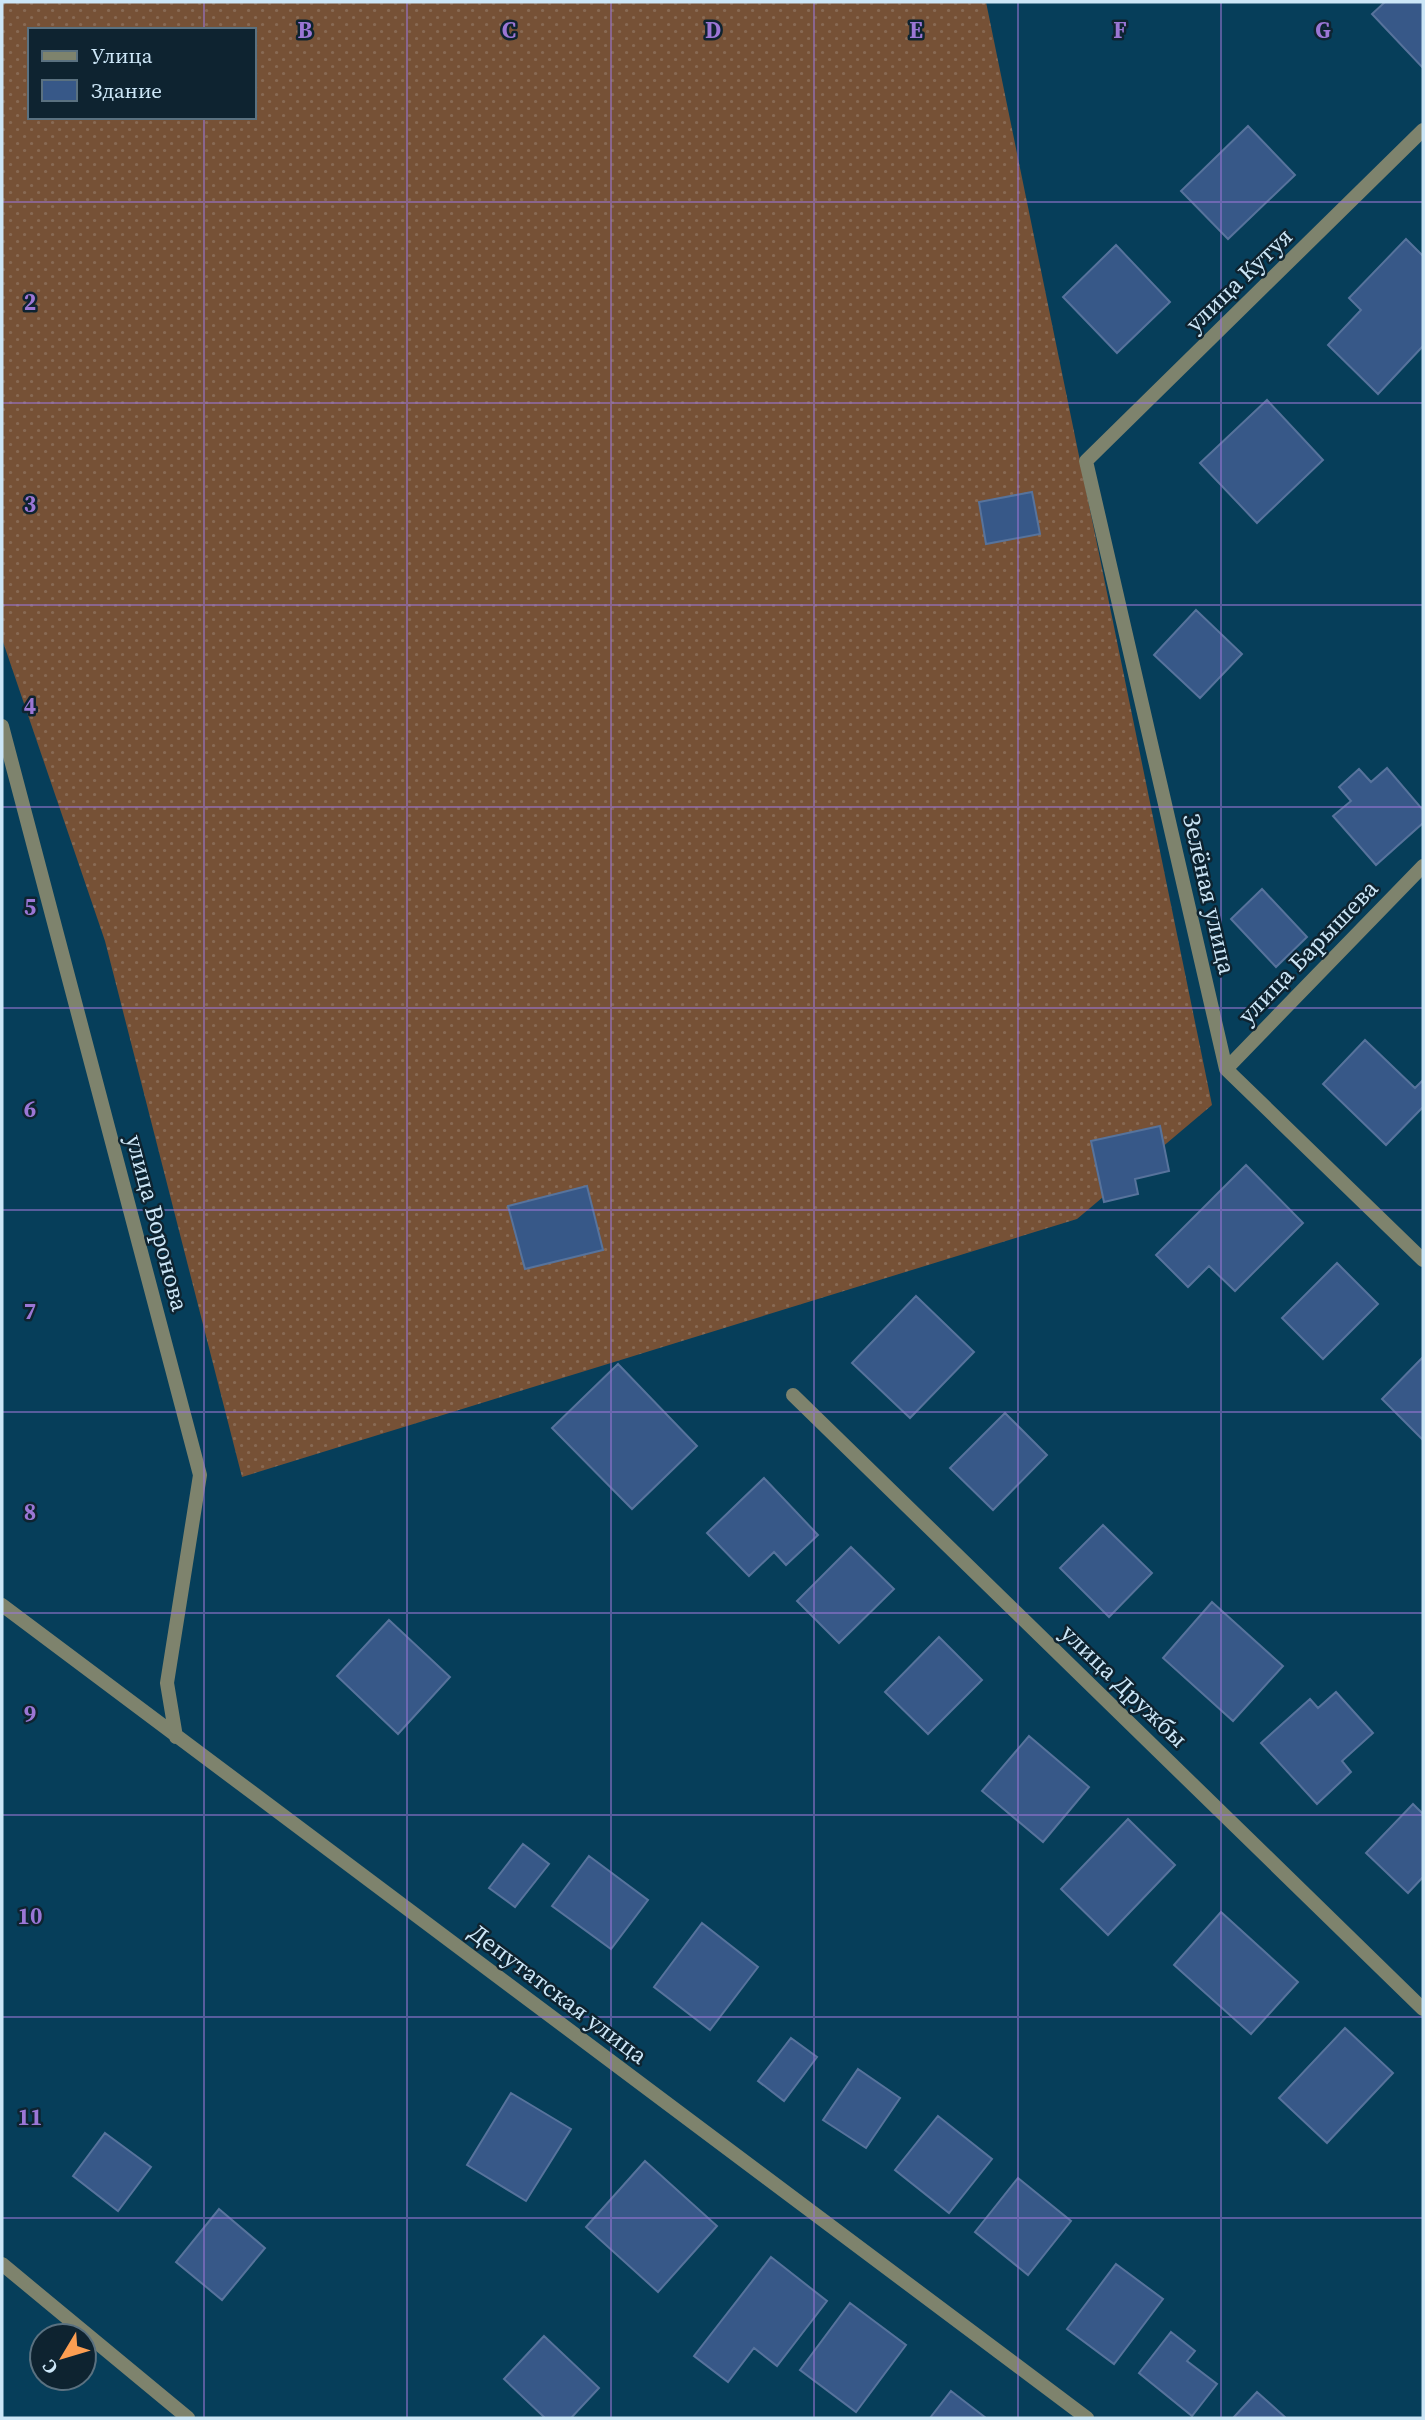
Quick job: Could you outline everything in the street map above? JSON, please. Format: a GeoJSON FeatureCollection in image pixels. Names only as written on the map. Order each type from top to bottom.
{"type":"FeatureCollection","features":[{"type":"Feature","properties":{"kind":"street","name":"улица Кутуя"},"geometry":{"type":"LineString","coordinates":[[1086,461],[1423,130]]}},
{"type":"Feature","properties":{"kind":"street","name":"Зелёная улица"},"geometry":{"type":"LineString","coordinates":[[1086,461],[1226,1069]]}},
{"type":"Feature","properties":{"kind":"street","name":"улица Воронова"},"geometry":{"type":"LineString","coordinates":[[2,726],[200,1475],[167,1683],[176,1737]]}},
{"type":"Feature","properties":{"kind":"street","name":"улица Барышева"},"geometry":{"type":"LineString","coordinates":[[1226,1069],[1423,866]]}},
{"type":"Feature","properties":{"kind":"street"},"geometry":{"type":"LineString","coordinates":[[1226,1069],[1423,1260]]}},
{"type":"Feature","properties":{"kind":"street","name":"улица Дружбы"},"geometry":{"type":"LineString","coordinates":[[793,1395],[1423,2009]]}},
{"type":"Feature","properties":{"kind":"street","name":"Депутатская улица"},"geometry":{"type":"LineString","coordinates":[[2,1605],[1087,2418]]}},
{"type":"Feature","properties":{"kind":"street"},"geometry":{"type":"LineString","coordinates":[[2,2263],[188,2418]]}},
{"type":"Feature","properties":{"kind":"shaded area"},"geometry":{"type":"Polygon","coordinates":[[[2,2],[986,2],[1212,1105],[1077,1219],[242,1477],[105,941],[2,639],[2,2]]]}},
{"type":"Feature","properties":{"kind":"building"},"geometry":{"type":"Polygon","coordinates":[[[1385,2],[1423,2],[1423,68],[1372,14],[1385,2]]]}},
{"type":"Feature","properties":{"kind":"building"},"geometry":{"type":"Polygon","coordinates":[[[1248,126],[1295,175],[1228,239],[1181,191],[1248,126]]]}},
{"type":"Feature","properties":{"kind":"building"},"geometry":{"type":"Polygon","coordinates":[[[1406,239],[1423,256],[1423,346],[1378,394],[1328,345],[1361,310],[1349,298],[1406,239]]]}},
{"type":"Feature","properties":{"kind":"building"},"geometry":{"type":"Polygon","coordinates":[[[1116,245],[1170,302],[1117,353],[1063,297],[1116,245]]]}},
{"type":"Feature","properties":{"kind":"building"},"geometry":{"type":"Polygon","coordinates":[[[1267,400],[1323,460],[1257,523],[1200,463],[1267,400]]]}},
{"type":"Feature","properties":{"kind":"building"},"geometry":{"type":"Polygon","coordinates":[[[1032,492],[1040,534],[986,544],[979,502],[1032,492]]]}},
{"type":"Feature","properties":{"kind":"building"},"geometry":{"type":"Polygon","coordinates":[[[1196,610],[1242,654],[1200,698],[1154,655],[1196,610]]]}},
{"type":"Feature","properties":{"kind":"building"},"geometry":{"type":"Polygon","coordinates":[[[1387,768],[1423,810],[1423,823],[1376,865],[1333,816],[1351,801],[1339,787],[1359,769],[1371,782],[1387,768]]]}},
{"type":"Feature","properties":{"kind":"building"},"geometry":{"type":"Polygon","coordinates":[[[1262,889],[1307,937],[1276,967],[1231,919],[1262,889]]]}},
{"type":"Feature","properties":{"kind":"building"},"geometry":{"type":"Polygon","coordinates":[[[1365,1040],[1415,1088],[1423,1080],[1423,1107],[1386,1145],[1323,1084],[1365,1040]]]}},
{"type":"Feature","properties":{"kind":"building"},"geometry":{"type":"Polygon","coordinates":[[[1160,1126],[1169,1171],[1135,1179],[1138,1194],[1104,1202],[1091,1141],[1160,1126]]]}},
{"type":"Feature","properties":{"kind":"building"},"geometry":{"type":"Polygon","coordinates":[[[1246,1165],[1303,1223],[1235,1291],[1209,1266],[1188,1287],[1156,1255],[1246,1165]]]}},
{"type":"Feature","properties":{"kind":"building"},"geometry":{"type":"Polygon","coordinates":[[[587,1186],[603,1250],[525,1269],[508,1206],[587,1186]]]}},
{"type":"Feature","properties":{"kind":"building"},"geometry":{"type":"Polygon","coordinates":[[[1337,1263],[1378,1304],[1323,1359],[1282,1318],[1337,1263]]]}},
{"type":"Feature","properties":{"kind":"building"},"geometry":{"type":"Polygon","coordinates":[[[916,1296],[974,1352],[910,1418],[852,1363],[916,1296]]]}},
{"type":"Feature","properties":{"kind":"building"},"geometry":{"type":"Polygon","coordinates":[[[1423,1357],[1423,1440],[1382,1399],[1423,1357]]]}},
{"type":"Feature","properties":{"kind":"building"},"geometry":{"type":"Polygon","coordinates":[[[618,1364],[697,1446],[632,1509],[552,1428],[618,1364]]]}},
{"type":"Feature","properties":{"kind":"building"},"geometry":{"type":"Polygon","coordinates":[[[1005,1413],[1047,1455],[993,1510],[950,1468],[1005,1413]]]}},
{"type":"Feature","properties":{"kind":"building"},"geometry":{"type":"Polygon","coordinates":[[[764,1478],[818,1535],[786,1565],[774,1552],[749,1576],[707,1533],[764,1478]]]}},
{"type":"Feature","properties":{"kind":"building"},"geometry":{"type":"Polygon","coordinates":[[[1103,1525],[1152,1573],[1109,1617],[1060,1568],[1103,1525]]]}},
{"type":"Feature","properties":{"kind":"building"},"geometry":{"type":"Polygon","coordinates":[[[851,1547],[894,1589],[839,1643],[797,1601],[851,1547]]]}},
{"type":"Feature","properties":{"kind":"building"},"geometry":{"type":"Polygon","coordinates":[[[1212,1602],[1283,1666],[1233,1721],[1163,1658],[1212,1602]]]}},
{"type":"Feature","properties":{"kind":"building"},"geometry":{"type":"Polygon","coordinates":[[[389,1620],[450,1677],[398,1734],[337,1676],[389,1620]]]}},
{"type":"Feature","properties":{"kind":"building"},"geometry":{"type":"Polygon","coordinates":[[[939,1637],[982,1680],[928,1734],[885,1692],[939,1637]]]}},
{"type":"Feature","properties":{"kind":"building"},"geometry":{"type":"Polygon","coordinates":[[[1336,1692],[1373,1733],[1342,1761],[1351,1772],[1317,1804],[1261,1743],[1310,1699],[1318,1708],[1336,1692]]]}},
{"type":"Feature","properties":{"kind":"building"},"geometry":{"type":"Polygon","coordinates":[[[1029,1736],[1089,1787],[1043,1842],[982,1791],[1029,1736]]]}},
{"type":"Feature","properties":{"kind":"building"},"geometry":{"type":"Polygon","coordinates":[[[1413,1804],[1423,1814],[1423,1877],[1408,1893],[1366,1853],[1413,1804]]]}},
{"type":"Feature","properties":{"kind":"building"},"geometry":{"type":"Polygon","coordinates":[[[1128,1819],[1175,1865],[1108,1935],[1061,1889],[1128,1819]]]}},
{"type":"Feature","properties":{"kind":"building"},"geometry":{"type":"Polygon","coordinates":[[[523,1844],[549,1864],[515,1907],[489,1888],[523,1844]]]}},
{"type":"Feature","properties":{"kind":"building"},"geometry":{"type":"Polygon","coordinates":[[[589,1856],[648,1900],[611,1949],[552,1906],[589,1856]]]}},
{"type":"Feature","properties":{"kind":"building"},"geometry":{"type":"Polygon","coordinates":[[[1221,1912],[1298,1982],[1251,2034],[1174,1965],[1221,1912]]]}},
{"type":"Feature","properties":{"kind":"building"},"geometry":{"type":"Polygon","coordinates":[[[702,1923],[758,1967],[710,2030],[654,1987],[702,1923]]]}},
{"type":"Feature","properties":{"kind":"building"},"geometry":{"type":"Polygon","coordinates":[[[1345,2028],[1393,2073],[1327,2143],[1279,2098],[1345,2028]]]}},
{"type":"Feature","properties":{"kind":"building"},"geometry":{"type":"Polygon","coordinates":[[[791,2038],[817,2057],[784,2101],[758,2081],[791,2038]]]}},
{"type":"Feature","properties":{"kind":"building"},"geometry":{"type":"Polygon","coordinates":[[[858,2069],[900,2098],[866,2148],[823,2120],[858,2069]]]}},
{"type":"Feature","properties":{"kind":"building"},"geometry":{"type":"Polygon","coordinates":[[[511,2093],[571,2129],[526,2201],[467,2165],[511,2093]]]}},
{"type":"Feature","properties":{"kind":"building"},"geometry":{"type":"Polygon","coordinates":[[[938,2116],[992,2159],[949,2213],[895,2170],[938,2116]]]}},
{"type":"Feature","properties":{"kind":"building"},"geometry":{"type":"Polygon","coordinates":[[[105,2133],[151,2167],[118,2211],[73,2176],[105,2133]]]}},
{"type":"Feature","properties":{"kind":"building"},"geometry":{"type":"Polygon","coordinates":[[[645,2161],[717,2226],[658,2292],[586,2227],[645,2161]]]}},
{"type":"Feature","properties":{"kind":"building"},"geometry":{"type":"Polygon","coordinates":[[[1018,2178],[1071,2221],[1028,2275],[975,2232],[1018,2178]]]}},
{"type":"Feature","properties":{"kind":"building"},"geometry":{"type":"Polygon","coordinates":[[[219,2209],[265,2248],[222,2300],[176,2262],[219,2209]]]}},
{"type":"Feature","properties":{"kind":"building"},"geometry":{"type":"Polygon","coordinates":[[[771,2257],[827,2301],[777,2366],[754,2348],[728,2382],[694,2356],[771,2257]]]}},
{"type":"Feature","properties":{"kind":"building"},"geometry":{"type":"Polygon","coordinates":[[[1116,2264],[1163,2299],[1114,2364],[1067,2329],[1116,2264]]]}},
{"type":"Feature","properties":{"kind":"building"},"geometry":{"type":"Polygon","coordinates":[[[850,2303],[906,2345],[856,2412],[800,2370],[850,2303]]]}},
{"type":"Feature","properties":{"kind":"building"},"geometry":{"type":"Polygon","coordinates":[[[1171,2332],[1195,2351],[1187,2361],[1217,2384],[1192,2416],[1139,2373],[1171,2332]]]}},
{"type":"Feature","properties":{"kind":"building"},"geometry":{"type":"Polygon","coordinates":[[[544,2336],[599,2388],[571,2418],[545,2418],[504,2379],[544,2336]]]}},
{"type":"Feature","properties":{"kind":"building"},"geometry":{"type":"Polygon","coordinates":[[[951,2391],[986,2418],[930,2418],[951,2391]]]}},
{"type":"Feature","properties":{"kind":"building"},"geometry":{"type":"Polygon","coordinates":[[[1257,2392],[1286,2418],[1233,2418],[1257,2392]]]}}]}
